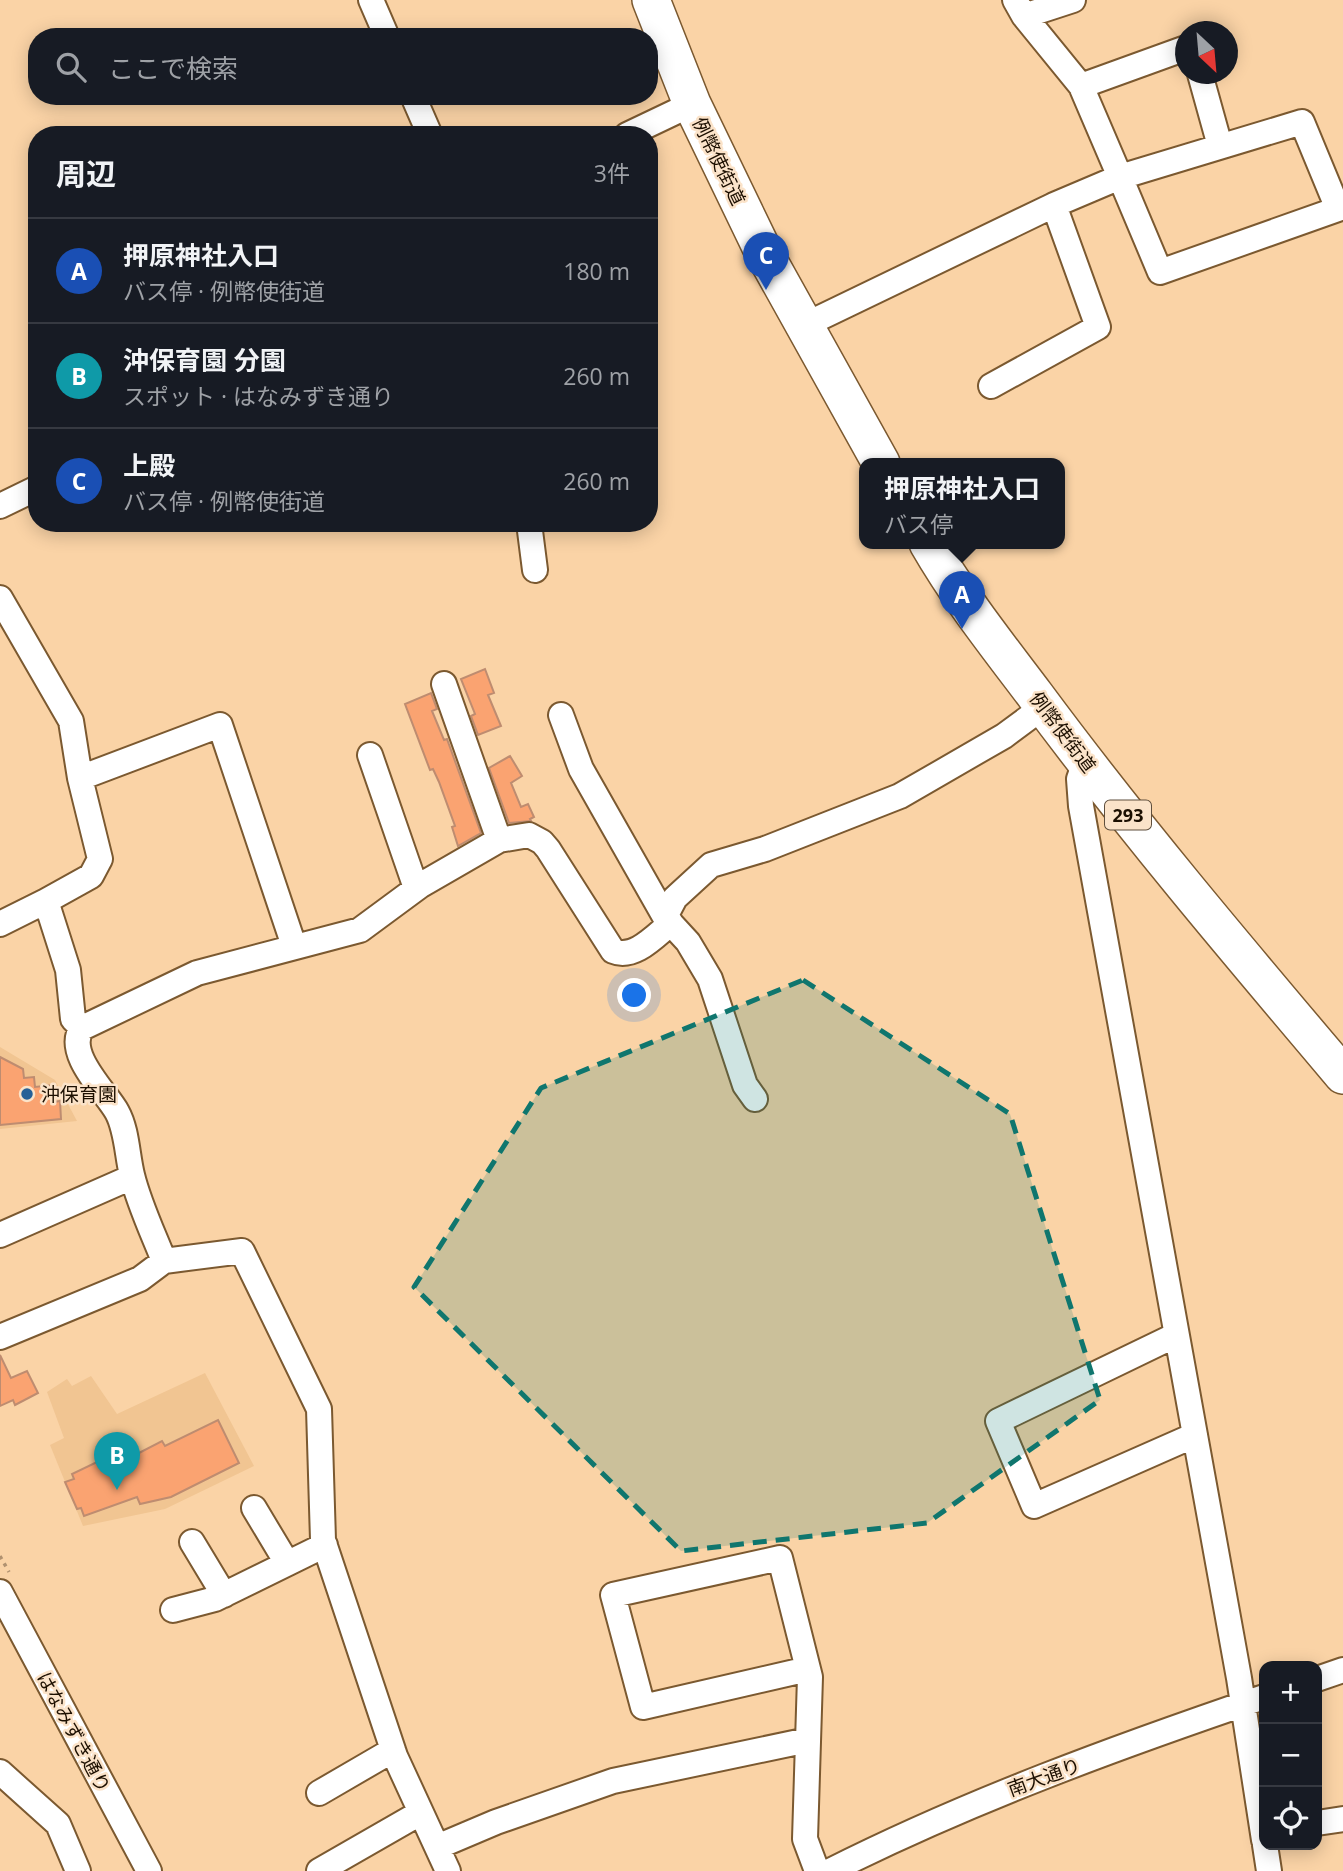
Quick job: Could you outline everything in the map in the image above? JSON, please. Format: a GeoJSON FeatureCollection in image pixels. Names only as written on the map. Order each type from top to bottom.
{"type":"FeatureCollection","features":[{"type":"Feature","properties":{"kind":"highway","name":"例幣使街道"},"geometry":{"type":"LineString","coordinates":[[651,0],[692,104],[757,240],[878,458]]}},
{"type":"Feature","properties":{"kind":"highway","name":"例幣使街道"},"geometry":{"type":"LineString","coordinates":[[932,549],[969,606],[1085,762],[1205,911],[1343,1075]]}},
{"type":"Feature","properties":{"kind":"street"},"geometry":{"type":"LineString","coordinates":[[371,0],[383,28]]}},
{"type":"Feature","properties":{"kind":"street"},"geometry":{"type":"LineString","coordinates":[[803,326],[1054,205],[1120,177],[1302,122],[1338,209],[1160,272],[1120,177],[1081,86],[1020,8],[1073,0]]}},
{"type":"Feature","properties":{"kind":"street"},"geometry":{"type":"LineString","coordinates":[[1081,86],[1175,52]]}},
{"type":"Feature","properties":{"kind":"street"},"geometry":{"type":"LineString","coordinates":[[1203,84],[1220,146]]}},
{"type":"Feature","properties":{"kind":"street"},"geometry":{"type":"LineString","coordinates":[[646,126],[692,104]]}},
{"type":"Feature","properties":{"kind":"street"},"geometry":{"type":"LineString","coordinates":[[417,105],[426,126]]}},
{"type":"Feature","properties":{"kind":"street"},"geometry":{"type":"LineString","coordinates":[[991,386],[1098,327],[1054,205]]}},
{"type":"Feature","properties":{"kind":"street"},"geometry":{"type":"LineString","coordinates":[[0,506],[28,492]]}},
{"type":"Feature","properties":{"kind":"street"},"geometry":{"type":"LineString","coordinates":[[530,532],[534,570]]}},
{"type":"Feature","properties":{"kind":"street"},"geometry":{"type":"LineString","coordinates":[[0,598],[71,721],[79,778],[100,859],[91,876],[0,924]]}},
{"type":"Feature","properties":{"kind":"street"},"geometry":{"type":"LineString","coordinates":[[443,684],[499,839]]}},
{"type":"Feature","properties":{"kind":"street"},"geometry":{"type":"LineString","coordinates":[[164,1261],[132,1177],[119,1115],[88,1071],[79,1051],[78,1033],[82,1028],[197,973],[360,930],[416,888],[499,839],[529,835],[542,842],[612,951],[625,954],[634,951],[668,920],[675,898],[711,865],[765,849],[900,796],[1004,736],[1043,707]]}},
{"type":"Feature","properties":{"kind":"street"},"geometry":{"type":"LineString","coordinates":[[561,715],[581,769],[668,920],[688,942],[710,979],[745,1085],[755,1099]]}},
{"type":"Feature","properties":{"kind":"street"},"geometry":{"type":"LineString","coordinates":[[79,778],[220,725],[294,946]]}},
{"type":"Feature","properties":{"kind":"street"},"geometry":{"type":"LineString","coordinates":[[370,755],[416,888]]}},
{"type":"Feature","properties":{"kind":"street"},"geometry":{"type":"LineString","coordinates":[[1085,762],[1079,779],[1081,806],[1195,1435],[1254,1701],[1260,1787]]}},
{"type":"Feature","properties":{"kind":"street"},"geometry":{"type":"LineString","coordinates":[[46,901],[68,970],[73,1019],[82,1028]]}},
{"type":"Feature","properties":{"kind":"street"},"geometry":{"type":"LineString","coordinates":[[0,1235],[132,1177]]}},
{"type":"Feature","properties":{"kind":"street"},"geometry":{"type":"LineString","coordinates":[[0,1338],[140,1279],[164,1261],[242,1251],[319,1409],[325,1545],[393,1750],[448,1871]]}},
{"type":"Feature","properties":{"kind":"street"},"geometry":{"type":"LineString","coordinates":[[1176,1335],[998,1421],[1034,1506],[1195,1435]]}},
{"type":"Feature","properties":{"kind":"street"},"geometry":{"type":"LineString","coordinates":[[254,1508],[287,1563]]}},
{"type":"Feature","properties":{"kind":"street"},"geometry":{"type":"LineString","coordinates":[[192,1542],[224,1595]]}},
{"type":"Feature","properties":{"kind":"street"},"geometry":{"type":"LineString","coordinates":[[173,1610],[224,1595],[325,1545]]}},
{"type":"Feature","properties":{"kind":"street"},"geometry":{"type":"LineString","coordinates":[[808,1669],[643,1707],[613,1595],[780,1558],[808,1669],[810,1677],[805,1839],[817,1871]]}},
{"type":"Feature","properties":{"kind":"street","name":"はなみずき通り"},"geometry":{"type":"LineString","coordinates":[[0,1592],[149,1871]]}},
{"type":"Feature","properties":{"kind":"street"},"geometry":{"type":"LineString","coordinates":[[1322,1677],[1343,1670]]}},
{"type":"Feature","properties":{"kind":"street","name":"南大通り"},"geometry":{"type":"LineString","coordinates":[[830,1871],[915,1829],[994,1796],[1254,1701]]}},
{"type":"Feature","properties":{"kind":"street"},"geometry":{"type":"LineString","coordinates":[[437,1847],[496,1822],[612,1781],[808,1740]]}},
{"type":"Feature","properties":{"kind":"street"},"geometry":{"type":"LineString","coordinates":[[319,1793],[393,1750]]}},
{"type":"Feature","properties":{"kind":"street"},"geometry":{"type":"LineString","coordinates":[[0,1772],[58,1824],[78,1871]]}},
{"type":"Feature","properties":{"kind":"street"},"geometry":{"type":"LineString","coordinates":[[318,1871],[420,1813]]}},
{"type":"Feature","properties":{"kind":"street"},"geometry":{"type":"LineString","coordinates":[[1322,1823],[1343,1819]]}},
{"type":"Feature","properties":{"kind":"street"},"geometry":{"type":"LineString","coordinates":[[1266,1850],[1269,1871]]}},
{"type":"Feature","properties":{"kind":"highlighted area"},"geometry":{"type":"Polygon","coordinates":[[[803,980],[1010,1114],[1100,1400],[927,1523],[681,1551],[414,1287],[541,1088],[803,980]]]}},
{"type":"Feature","properties":{"kind":"shaded area","name":"沖保育園"},"geometry":{"type":"Polygon","coordinates":[[[0,1047],[55,1080],[77,1121],[0,1129],[0,1047]]]}},
{"type":"Feature","properties":{"kind":"shaded area"},"geometry":{"type":"Polygon","coordinates":[[[205,1373],[254,1466],[165,1509],[83,1526],[50,1445],[64,1438],[47,1392],[67,1379],[72,1386],[91,1376],[117,1414],[205,1373]]]}},
{"type":"Feature","properties":{"kind":"building"},"geometry":{"type":"Polygon","coordinates":[[[485,669],[494,693],[488,695],[501,726],[478,735],[471,716],[475,714],[461,679],[485,669]]]}},
{"type":"Feature","properties":{"kind":"building"},"geometry":{"type":"Polygon","coordinates":[[[431,693],[437,709],[432,711],[444,740],[447,739],[481,833],[458,846],[452,827],[455,826],[439,782],[433,769],[430,770],[405,704],[431,693]]]}},
{"type":"Feature","properties":{"kind":"building"},"geometry":{"type":"Polygon","coordinates":[[[510,756],[522,776],[511,783],[521,807],[528,804],[534,817],[531,821],[509,823],[489,768],[510,756]]]}},
{"type":"Feature","properties":{"kind":"building","name":"沖保育園"},"geometry":{"type":"Polygon","coordinates":[[[0,1057],[23,1069],[24,1078],[34,1077],[35,1087],[53,1085],[54,1102],[60,1101],[61,1119],[0,1125],[0,1057]]]}},
{"type":"Feature","properties":{"kind":"building"},"geometry":{"type":"Polygon","coordinates":[[[0,1355],[11,1378],[27,1371],[38,1393],[15,1405],[13,1400],[0,1406],[0,1355]]]}},
{"type":"Feature","properties":{"kind":"building"},"geometry":{"type":"Polygon","coordinates":[[[218,1420],[239,1463],[171,1497],[140,1504],[137,1497],[84,1516],[81,1508],[77,1509],[65,1482],[74,1479],[72,1474],[97,1462],[100,1466],[139,1453],[162,1441],[165,1446],[218,1420]]]}},
{"type":"Feature","properties":{"kind":"place","name":"上殿"},"geometry":{"type":"Point","coordinates":[766,290]}},
{"type":"Feature","properties":{"kind":"place","name":"押原神社入口"},"geometry":{"type":"Point","coordinates":[962,629]}},
{"type":"Feature","properties":{"kind":"place","name":"沖保育園"},"geometry":{"type":"Point","coordinates":[27,1094]}},
{"type":"Feature","properties":{"kind":"place","name":"沖保育園 分園"},"geometry":{"type":"Point","coordinates":[117,1490]}}]}
